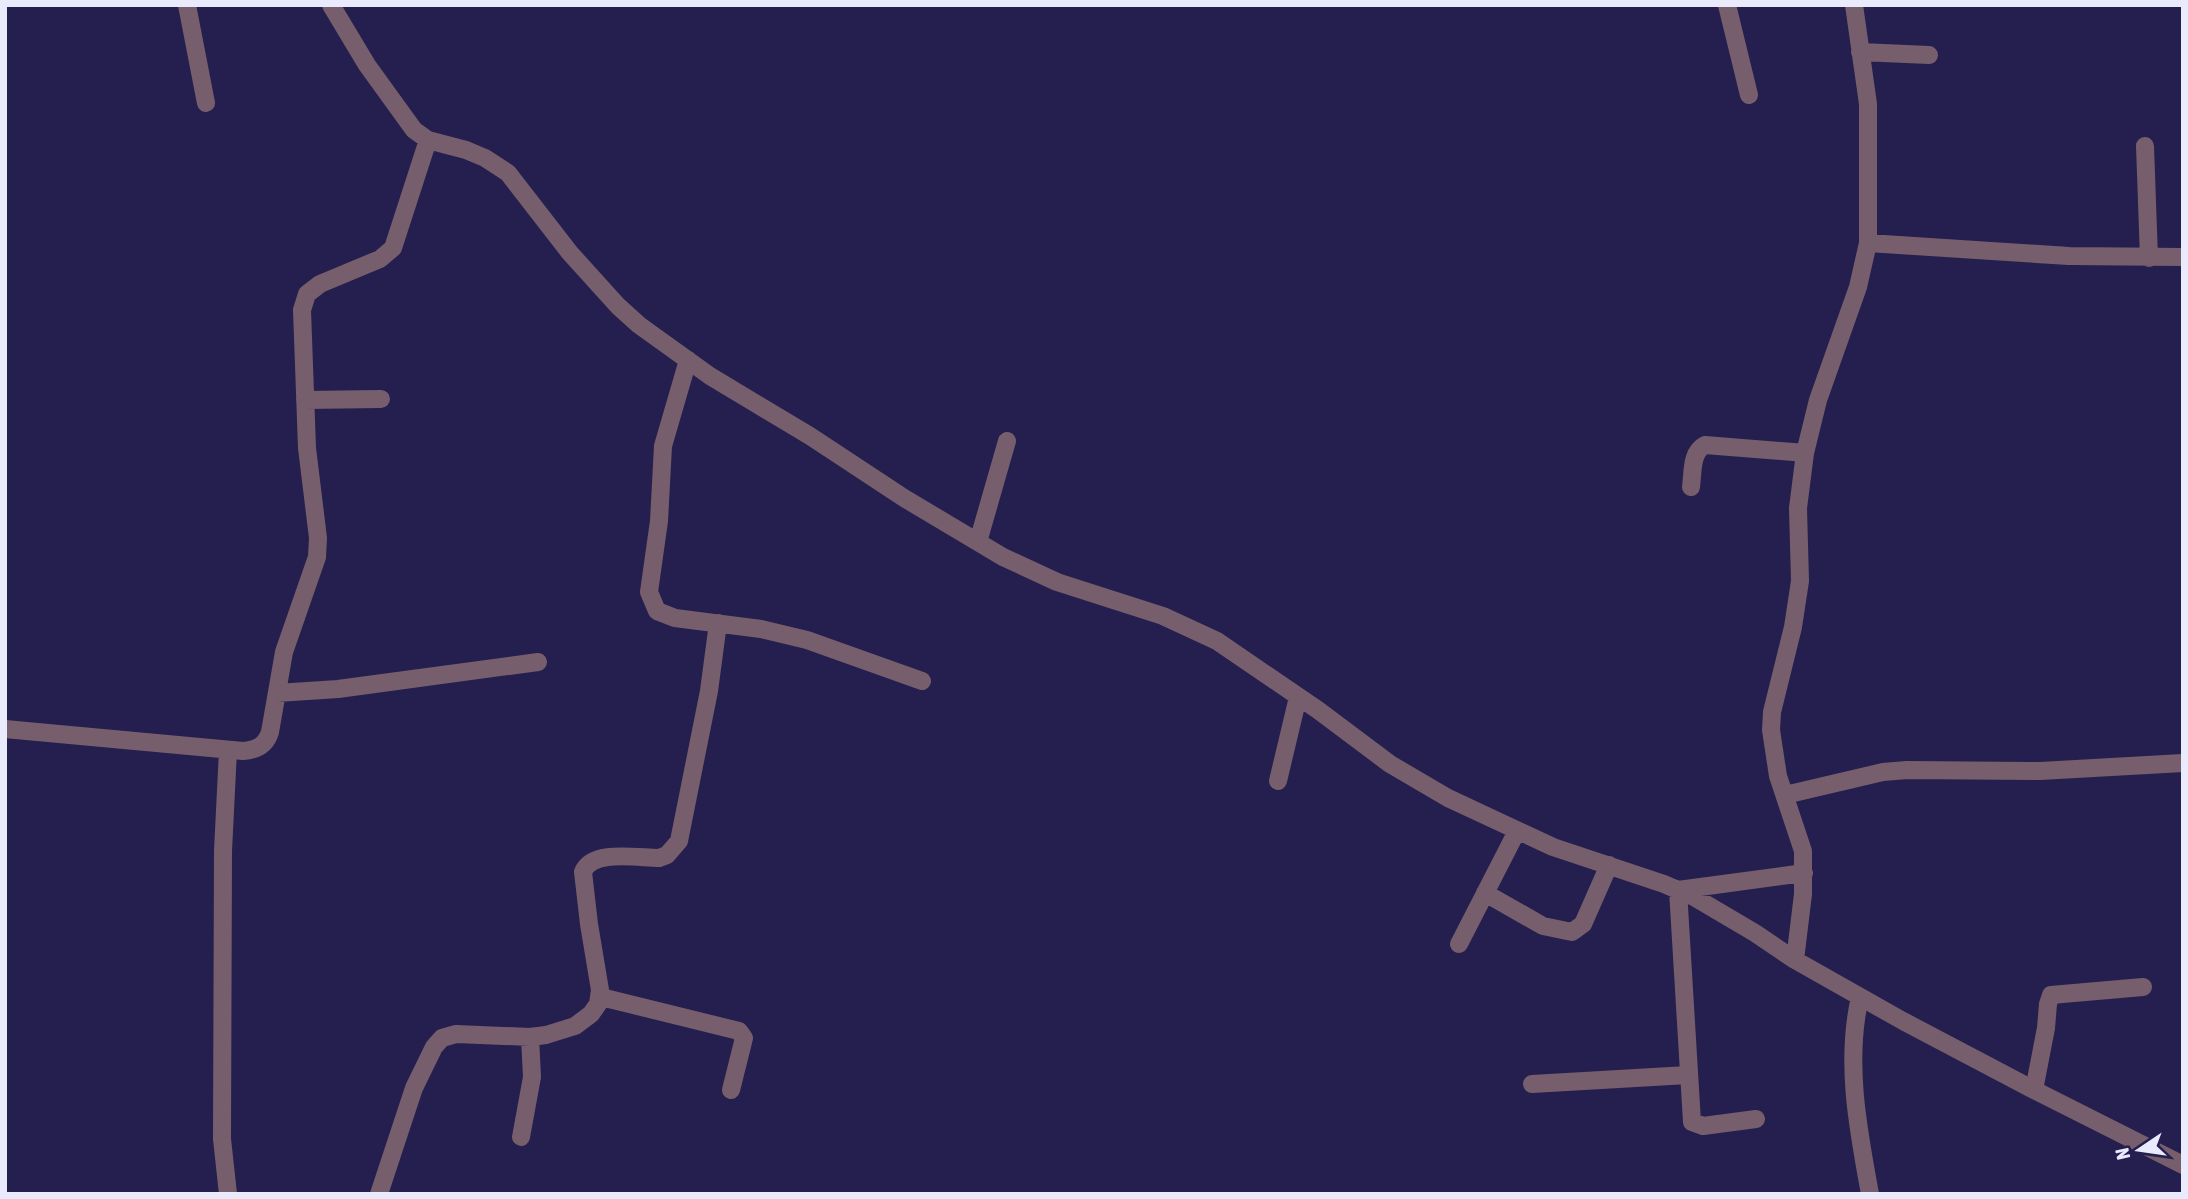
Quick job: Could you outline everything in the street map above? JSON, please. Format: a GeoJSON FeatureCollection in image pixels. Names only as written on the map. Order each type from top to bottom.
{"type":"FeatureCollection","features":[{"type":"Feature","properties":{"kind":"street"},"geometry":{"type":"LineString","coordinates":[[187,5],[205,103]]}},
{"type":"Feature","properties":{"kind":"street"},"geometry":{"type":"LineString","coordinates":[[331,5],[367,65],[414,130],[428,140],[485,158],[508,173],[570,253],[618,306],[688,360],[978,542],[1057,582],[1192,628],[1237,653],[1390,764],[1448,798],[1553,847],[1678,890],[1716,909],[1796,960],[1860,996],[2034,1090],[2183,1165]]}},
{"type":"Feature","properties":{"kind":"street"},"geometry":{"type":"LineString","coordinates":[[1727,5],[1749,95]]}},
{"type":"Feature","properties":{"kind":"street"},"geometry":{"type":"LineString","coordinates":[[1796,960],[1804,873],[1803,851],[1774,760],[1772,712],[1793,627],[1800,581],[1798,508],[1805,453],[1818,400],[1858,287],[1868,243],[1868,104],[1854,5]]}},
{"type":"Feature","properties":{"kind":"street"},"geometry":{"type":"LineString","coordinates":[[1860,52],[1929,55]]}},
{"type":"Feature","properties":{"kind":"street"},"geometry":{"type":"LineString","coordinates":[[5,729],[228,750],[251,750],[266,742],[284,652],[317,557],[317,517],[307,448],[302,310],[307,294],[320,284],[380,258],[393,248],[428,140]]}},
{"type":"Feature","properties":{"kind":"street"},"geometry":{"type":"LineString","coordinates":[[2145,146],[2149,258]]}},
{"type":"Feature","properties":{"kind":"street"},"geometry":{"type":"LineString","coordinates":[[1868,243],[2069,256],[2183,257]]}},
{"type":"Feature","properties":{"kind":"street"},"geometry":{"type":"LineString","coordinates":[[688,360],[663,446],[659,521],[649,592],[650,600],[657,611],[665,615],[761,629],[807,640],[922,681]]}},
{"type":"Feature","properties":{"kind":"street"},"geometry":{"type":"LineString","coordinates":[[305,400],[381,399]]}},
{"type":"Feature","properties":{"kind":"street"},"geometry":{"type":"LineString","coordinates":[[978,542],[1007,441]]}},
{"type":"Feature","properties":{"kind":"street"},"geometry":{"type":"LineString","coordinates":[[1691,487],[1695,454],[1705,445],[1805,453]]}},
{"type":"Feature","properties":{"kind":"street"},"geometry":{"type":"LineString","coordinates":[[379,1194],[414,1088],[434,1047],[442,1038],[456,1034],[530,1037],[546,1035],[575,1026],[591,1014],[601,997],[583,872],[586,866],[598,858],[659,858],[667,855],[679,841],[709,691],[718,623]]}},
{"type":"Feature","properties":{"kind":"street"},"geometry":{"type":"LineString","coordinates":[[277,693],[338,689],[538,662]]}},
{"type":"Feature","properties":{"kind":"street"},"geometry":{"type":"LineString","coordinates":[[1278,781],[1298,697]]}},
{"type":"Feature","properties":{"kind":"street"},"geometry":{"type":"LineString","coordinates":[[228,750],[223,851],[222,1139],[228,1194]]}},
{"type":"Feature","properties":{"kind":"street"},"geometry":{"type":"LineString","coordinates":[[1785,795],[1907,769],[2040,771],[2183,763]]}},
{"type":"Feature","properties":{"kind":"street"},"geometry":{"type":"LineString","coordinates":[[1459,944],[1517,831]]}},
{"type":"Feature","properties":{"kind":"street"},"geometry":{"type":"LineString","coordinates":[[1485,893],[1543,926],[1572,932],[1583,924],[1609,865]]}},
{"type":"Feature","properties":{"kind":"street"},"geometry":{"type":"LineString","coordinates":[[1678,890],[1804,873]]}},
{"type":"Feature","properties":{"kind":"street"},"geometry":{"type":"LineString","coordinates":[[1678,890],[1691,1119],[1695,1125],[1703,1126],[1756,1119]]}},
{"type":"Feature","properties":{"kind":"street"},"geometry":{"type":"LineString","coordinates":[[2034,1090],[2051,995],[2143,987]]}},
{"type":"Feature","properties":{"kind":"street"},"geometry":{"type":"LineString","coordinates":[[1860,996],[1854,1023],[1852,1058],[1870,1194]]}},
{"type":"Feature","properties":{"kind":"street"},"geometry":{"type":"LineString","coordinates":[[601,997],[739,1031],[744,1038],[731,1090]]}},
{"type":"Feature","properties":{"kind":"street"},"geometry":{"type":"LineString","coordinates":[[521,1137],[533,1077],[530,1037]]}},
{"type":"Feature","properties":{"kind":"street"},"geometry":{"type":"LineString","coordinates":[[1532,1084],[1688,1075]]}}]}
